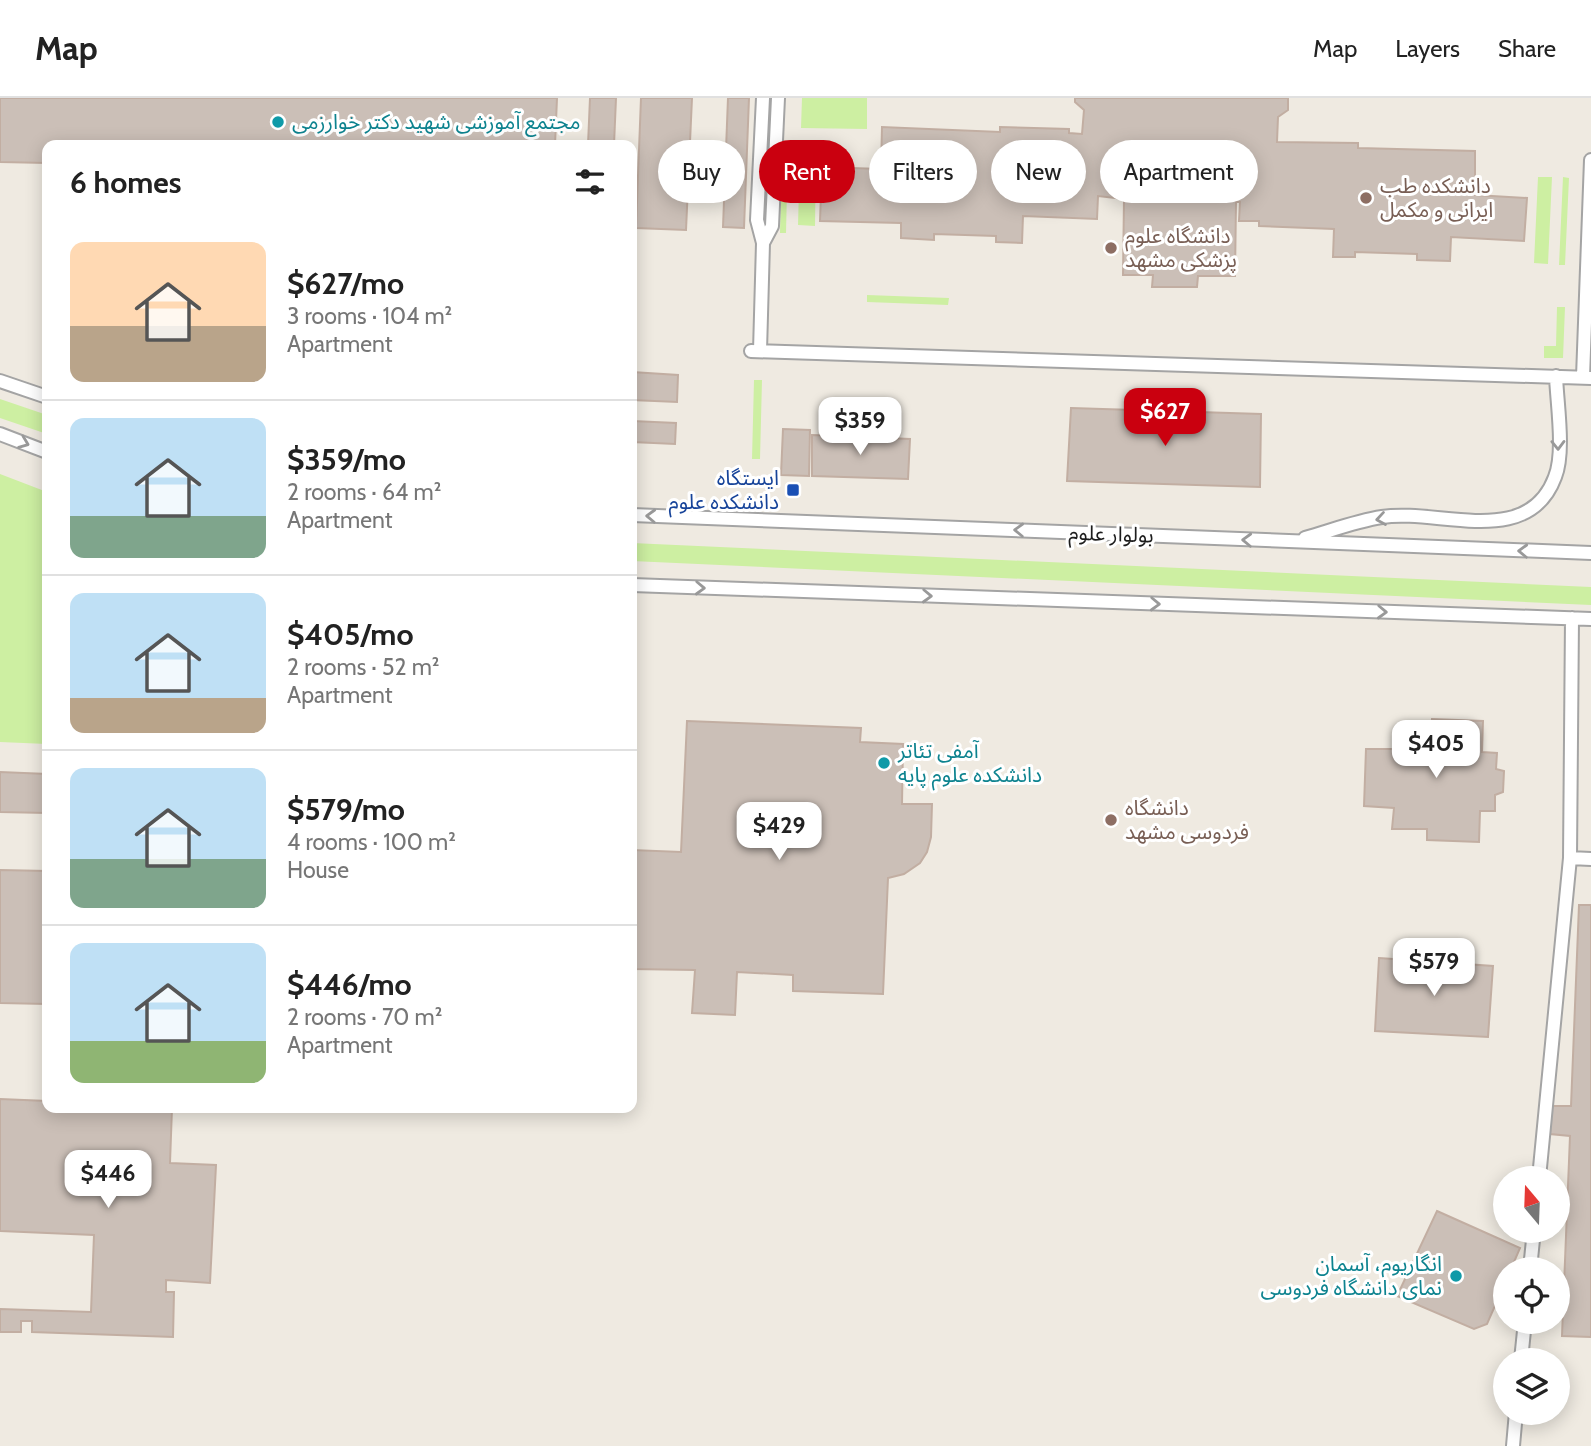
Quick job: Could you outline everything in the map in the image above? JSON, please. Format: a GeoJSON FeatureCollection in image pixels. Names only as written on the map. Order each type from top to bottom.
{"type":"FeatureCollection","features":[{"type":"Feature","properties":{"kind":"lane"},"geometry":{"type":"LineString","coordinates":[[763,98],[757,220],[763,243],[755,351],[1587,378],[1591,160]]}},
{"type":"Feature","properties":{"kind":"lane"},"geometry":{"type":"LineString","coordinates":[[763,243],[772,226],[778,98]]}},
{"type":"Feature","properties":{"kind":"lane"},"geometry":{"type":"LineString","coordinates":[[1293,541],[1384,517],[1502,521],[1530,511],[1548,493],[1556,475],[1556,376]]}},
{"type":"Feature","properties":{"kind":"lane"},"geometry":{"type":"LineString","coordinates":[[0,382],[42,395]]}},
{"type":"Feature","properties":{"kind":"lane"},"geometry":{"type":"LineString","coordinates":[[0,434],[42,450]]}},
{"type":"Feature","properties":{"kind":"lane","name":"بولوار علوم"},"geometry":{"type":"LineString","coordinates":[[637,515],[1591,553]]}},
{"type":"Feature","properties":{"kind":"lane"},"geometry":{"type":"LineString","coordinates":[[637,585],[1591,619]]}},
{"type":"Feature","properties":{"kind":"lane"},"geometry":{"type":"LineString","coordinates":[[1540,1166],[1570,858],[1572,618]]}},
{"type":"Feature","properties":{"kind":"lane"},"geometry":{"type":"LineString","coordinates":[[1570,858],[1591,859]]}},
{"type":"Feature","properties":{"kind":"lane"},"geometry":{"type":"LineString","coordinates":[[1513,1446],[1515,1425]]}},
{"type":"Feature","properties":{"kind":"green space"},"geometry":{"type":"Polygon","coordinates":[[[802,98],[867,98],[867,129],[801,128],[802,98]]]}},
{"type":"Feature","properties":{"kind":"green space"},"geometry":{"type":"Polygon","coordinates":[[[1538,177],[1552,177],[1548,264],[1534,263],[1538,177]]]}},
{"type":"Feature","properties":{"kind":"green space"},"geometry":{"type":"Polygon","coordinates":[[[1563,177],[1569,178],[1565,265],[1559,265],[1563,177]]]}},
{"type":"Feature","properties":{"kind":"green space"},"geometry":{"type":"Polygon","coordinates":[[[781,203],[787,203],[786,233],[780,233],[781,203]]]}},
{"type":"Feature","properties":{"kind":"green space"},"geometry":{"type":"Polygon","coordinates":[[[799,203],[815,203],[815,226],[798,225],[799,203]]]}},
{"type":"Feature","properties":{"kind":"green space"},"geometry":{"type":"Polygon","coordinates":[[[867,295],[949,298],[948,305],[867,302],[867,295]]]}},
{"type":"Feature","properties":{"kind":"green space"},"geometry":{"type":"Polygon","coordinates":[[[1557,307],[1565,307],[1563,358],[1544,358],[1544,346],[1556,346],[1557,307]]]}},
{"type":"Feature","properties":{"kind":"green space"},"geometry":{"type":"Polygon","coordinates":[[[754,380],[762,380],[760,459],[752,459],[754,380]]]}},
{"type":"Feature","properties":{"kind":"green space"},"geometry":{"type":"Polygon","coordinates":[[[0,399],[42,413],[42,432],[0,418],[0,399]]]}},
{"type":"Feature","properties":{"kind":"green space"},"geometry":{"type":"Polygon","coordinates":[[[0,474],[42,490],[42,744],[0,742],[0,474]]]}},
{"type":"Feature","properties":{"kind":"green space"},"geometry":{"type":"Polygon","coordinates":[[[637,543],[1591,587],[1591,605],[637,561],[637,543]]]}},
{"type":"Feature","properties":{"kind":"building","name":"مجتمع آموزشی شهید دکتر خوارزمی"},"geometry":{"type":"Polygon","coordinates":[[[0,98],[557,98],[555,140],[42,140],[42,163],[0,162],[0,98]]]}},
{"type":"Feature","properties":{"kind":"building"},"geometry":{"type":"Polygon","coordinates":[[[590,98],[616,98],[614,140],[588,140],[590,98]]]}},
{"type":"Feature","properties":{"kind":"building"},"geometry":{"type":"Polygon","coordinates":[[[641,98],[692,98],[690,140],[658,140],[658,203],[687,203],[686,230],[637,228],[641,98]]]}},
{"type":"Feature","properties":{"kind":"building"},"geometry":{"type":"Polygon","coordinates":[[[728,98],[749,98],[745,202],[745,140],[726,140],[728,98]]]}},
{"type":"Feature","properties":{"kind":"building"},"geometry":{"type":"Polygon","coordinates":[[[1075,98],[1288,98],[1288,110],[1278,117],[1277,142],[1358,143],[1358,148],[1475,151],[1475,195],[1527,198],[1524,241],[1451,237],[1450,261],[1417,260],[1417,254],[1355,252],[1355,257],[1333,257],[1334,229],[1259,226],[1259,221],[1239,221],[1240,203],[1258,203],[1258,140],[1100,140],[1100,196],[1097,219],[1023,216],[1022,243],[996,242],[996,236],[934,234],[934,240],[901,238],[901,223],[820,221],[821,203],[855,203],[855,168],[869,169],[869,203],[977,203],[977,140],[882,140],[882,127],[1000,132],[1000,127],[1069,129],[1069,133],[1082,134],[1084,110],[1075,102],[1075,98]]]}},
{"type":"Feature","properties":{"kind":"building"},"geometry":{"type":"Polygon","coordinates":[[[724,203],[745,203],[744,228],[723,227],[724,203]]]}},
{"type":"Feature","properties":{"kind":"building"},"geometry":{"type":"Polygon","coordinates":[[[1124,203],[1236,203],[1235,276],[1198,276],[1197,287],[1152,287],[1153,275],[1123,275],[1124,203]]]}},
{"type":"Feature","properties":{"kind":"building"},"geometry":{"type":"Polygon","coordinates":[[[637,372],[678,375],[677,402],[637,400],[637,372]]]}},
{"type":"Feature","properties":{"kind":"building"},"geometry":{"type":"Polygon","coordinates":[[[1071,408],[1261,414],[1260,487],[1067,481],[1071,408]]]}},
{"type":"Feature","properties":{"kind":"building"},"geometry":{"type":"Polygon","coordinates":[[[637,421],[676,423],[675,444],[637,442],[637,421]]]}},
{"type":"Feature","properties":{"kind":"building"},"geometry":{"type":"Polygon","coordinates":[[[783,429],[810,430],[809,476],[781,475],[783,429]]]}},
{"type":"Feature","properties":{"kind":"building"},"geometry":{"type":"Polygon","coordinates":[[[812,435],[910,439],[908,479],[812,476],[812,435]]]}},
{"type":"Feature","properties":{"kind":"building"},"geometry":{"type":"Polygon","coordinates":[[[1432,719],[1483,721],[1482,752],[1497,753],[1496,769],[1504,771],[1503,792],[1495,795],[1495,811],[1480,811],[1479,842],[1427,840],[1427,829],[1392,829],[1394,808],[1364,806],[1366,749],[1395,749],[1396,729],[1431,730],[1432,719]]]}},
{"type":"Feature","properties":{"kind":"building"},"geometry":{"type":"Polygon","coordinates":[[[687,721],[861,728],[860,742],[903,744],[902,804],[932,804],[931,837],[927,852],[920,863],[904,874],[888,878],[883,994],[793,991],[793,975],[737,972],[735,1015],[692,1013],[695,970],[637,969],[637,850],[681,852],[687,721]]]}},
{"type":"Feature","properties":{"kind":"building"},"geometry":{"type":"Polygon","coordinates":[[[0,772],[42,774],[42,813],[0,812],[0,772]]]}},
{"type":"Feature","properties":{"kind":"building"},"geometry":{"type":"Polygon","coordinates":[[[0,870],[42,871],[42,1004],[0,1003],[0,870]]]}},
{"type":"Feature","properties":{"kind":"building"},"geometry":{"type":"Polygon","coordinates":[[[1579,905],[1591,905],[1591,1337],[1562,1336],[1570,1334],[1570,1257],[1565,1257],[1566,1243],[1570,1243],[1570,1136],[1550,1134],[1552,1106],[1571,1106],[1579,905]]]}},
{"type":"Feature","properties":{"kind":"building"},"geometry":{"type":"Polygon","coordinates":[[[1379,958],[1493,966],[1488,1037],[1375,1031],[1379,958]]]}},
{"type":"Feature","properties":{"kind":"building"},"geometry":{"type":"Polygon","coordinates":[[[0,1099],[42,1101],[42,1113],[172,1113],[170,1163],[216,1165],[210,1283],[166,1280],[166,1292],[174,1292],[173,1337],[32,1332],[32,1321],[21,1321],[21,1332],[0,1332],[0,1309],[91,1312],[94,1235],[0,1231],[0,1099]]]}},
{"type":"Feature","properties":{"kind":"building","name":"انگاریوم، آسمان نمای دانشگاه فردوسی"},"geometry":{"type":"Polygon","coordinates":[[[1437,1211],[1493,1236],[1493,1243],[1509,1243],[1520,1248],[1516,1257],[1493,1257],[1493,1310],[1487,1324],[1474,1329],[1397,1296],[1437,1211]]]}},
{"type":"Feature","properties":{"kind":"place","name":"مجتمع آموزشی شهید دکتر خوارزمی"},"geometry":{"type":"Point","coordinates":[278,122]}},
{"type":"Feature","properties":{"kind":"place","name":"دانشکده طب ایرانی و مکمل"},"geometry":{"type":"Point","coordinates":[1366,198]}},
{"type":"Feature","properties":{"kind":"place","name":"دانشگاه علوم پزشکی مشهد"},"geometry":{"type":"Point","coordinates":[1111,248]}},
{"type":"Feature","properties":{"kind":"place","name":"ایستگاه دانشکده علوم"},"geometry":{"type":"Point","coordinates":[793,490]}},
{"type":"Feature","properties":{"kind":"place","name":"آمفی تئاتر دانشکده علوم پایه"},"geometry":{"type":"Point","coordinates":[884,763]}},
{"type":"Feature","properties":{"kind":"place","name":"دانشگاه فردوسی مشهد"},"geometry":{"type":"Point","coordinates":[1111,820]}},
{"type":"Feature","properties":{"kind":"place","name":"انگاریوم، آسمان نمای دانشگاه فردوسی"},"geometry":{"type":"Point","coordinates":[1456,1276]}}]}
